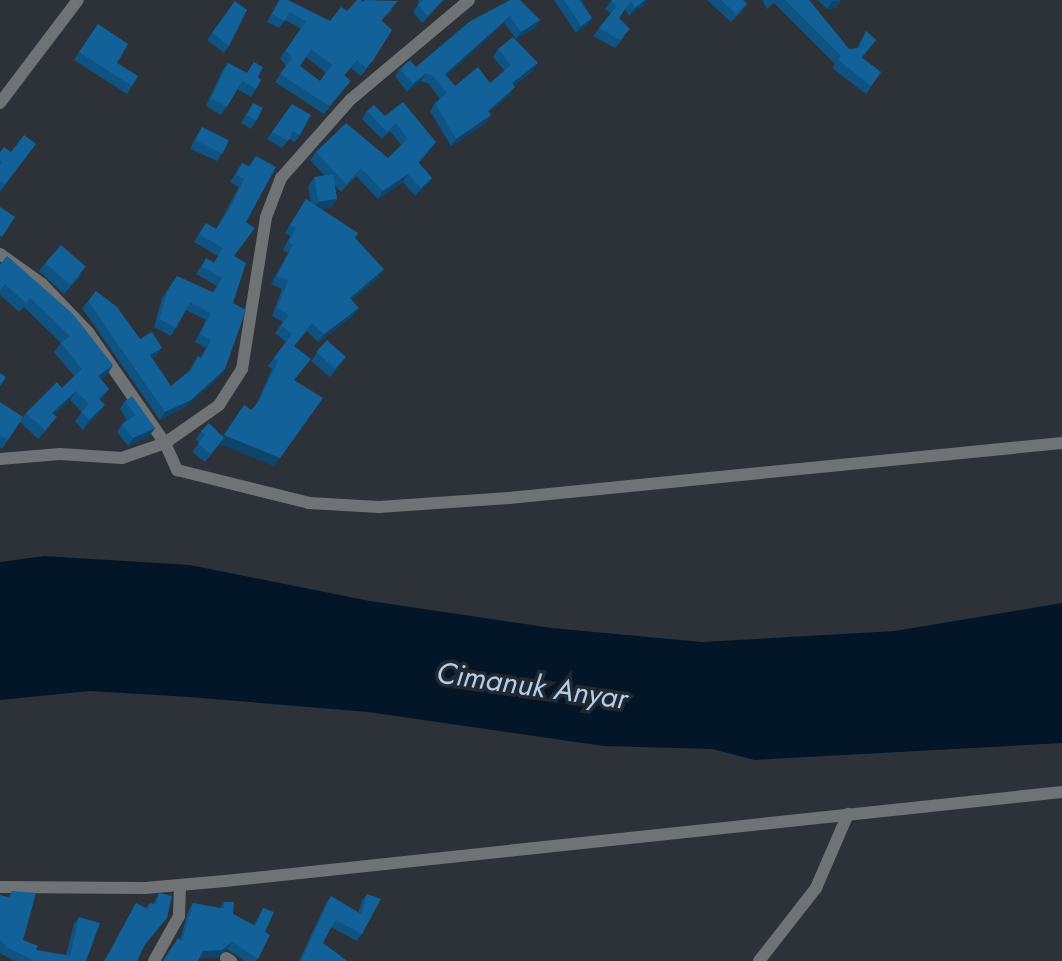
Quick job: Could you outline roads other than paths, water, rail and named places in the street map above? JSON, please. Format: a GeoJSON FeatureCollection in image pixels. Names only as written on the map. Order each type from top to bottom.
{"type":"FeatureCollection","features":[{"type":"Feature","properties":{"kind":"street"},"geometry":{"type":"LineString","coordinates":[[0,103],[78,0]]}},
{"type":"Feature","properties":{"kind":"street"},"geometry":{"type":"LineString","coordinates":[[0,459],[60,454],[122,458],[165,443],[219,405],[242,369],[266,217],[281,178],[350,100],[469,0]]}},
{"type":"Feature","properties":{"kind":"street"},"geometry":{"type":"LineString","coordinates":[[0,254],[42,284],[88,332],[165,443],[171,464],[183,473],[309,503],[351,507],[699,481],[1062,443]]}},
{"type":"Feature","properties":{"kind":"street"},"geometry":{"type":"LineString","coordinates":[[0,887],[180,885],[1062,792]]}},
{"type":"Feature","properties":{"kind":"street"},"geometry":{"type":"LineString","coordinates":[[759,961],[816,888],[848,814]]}},
{"type":"Feature","properties":{"kind":"street"},"geometry":{"type":"LineString","coordinates":[[154,961],[179,916],[180,885]]}},
{"type":"Feature","properties":{"kind":"water","name":"Cimanuk Anyar"},"geometry":{"type":"Polygon","coordinates":[[[44,556],[190,565],[370,601],[552,628],[702,642],[895,631],[1062,603],[1062,743],[755,760],[712,749],[604,746],[368,712],[189,697],[90,691],[0,700],[0,562],[44,556]]]}}]}
